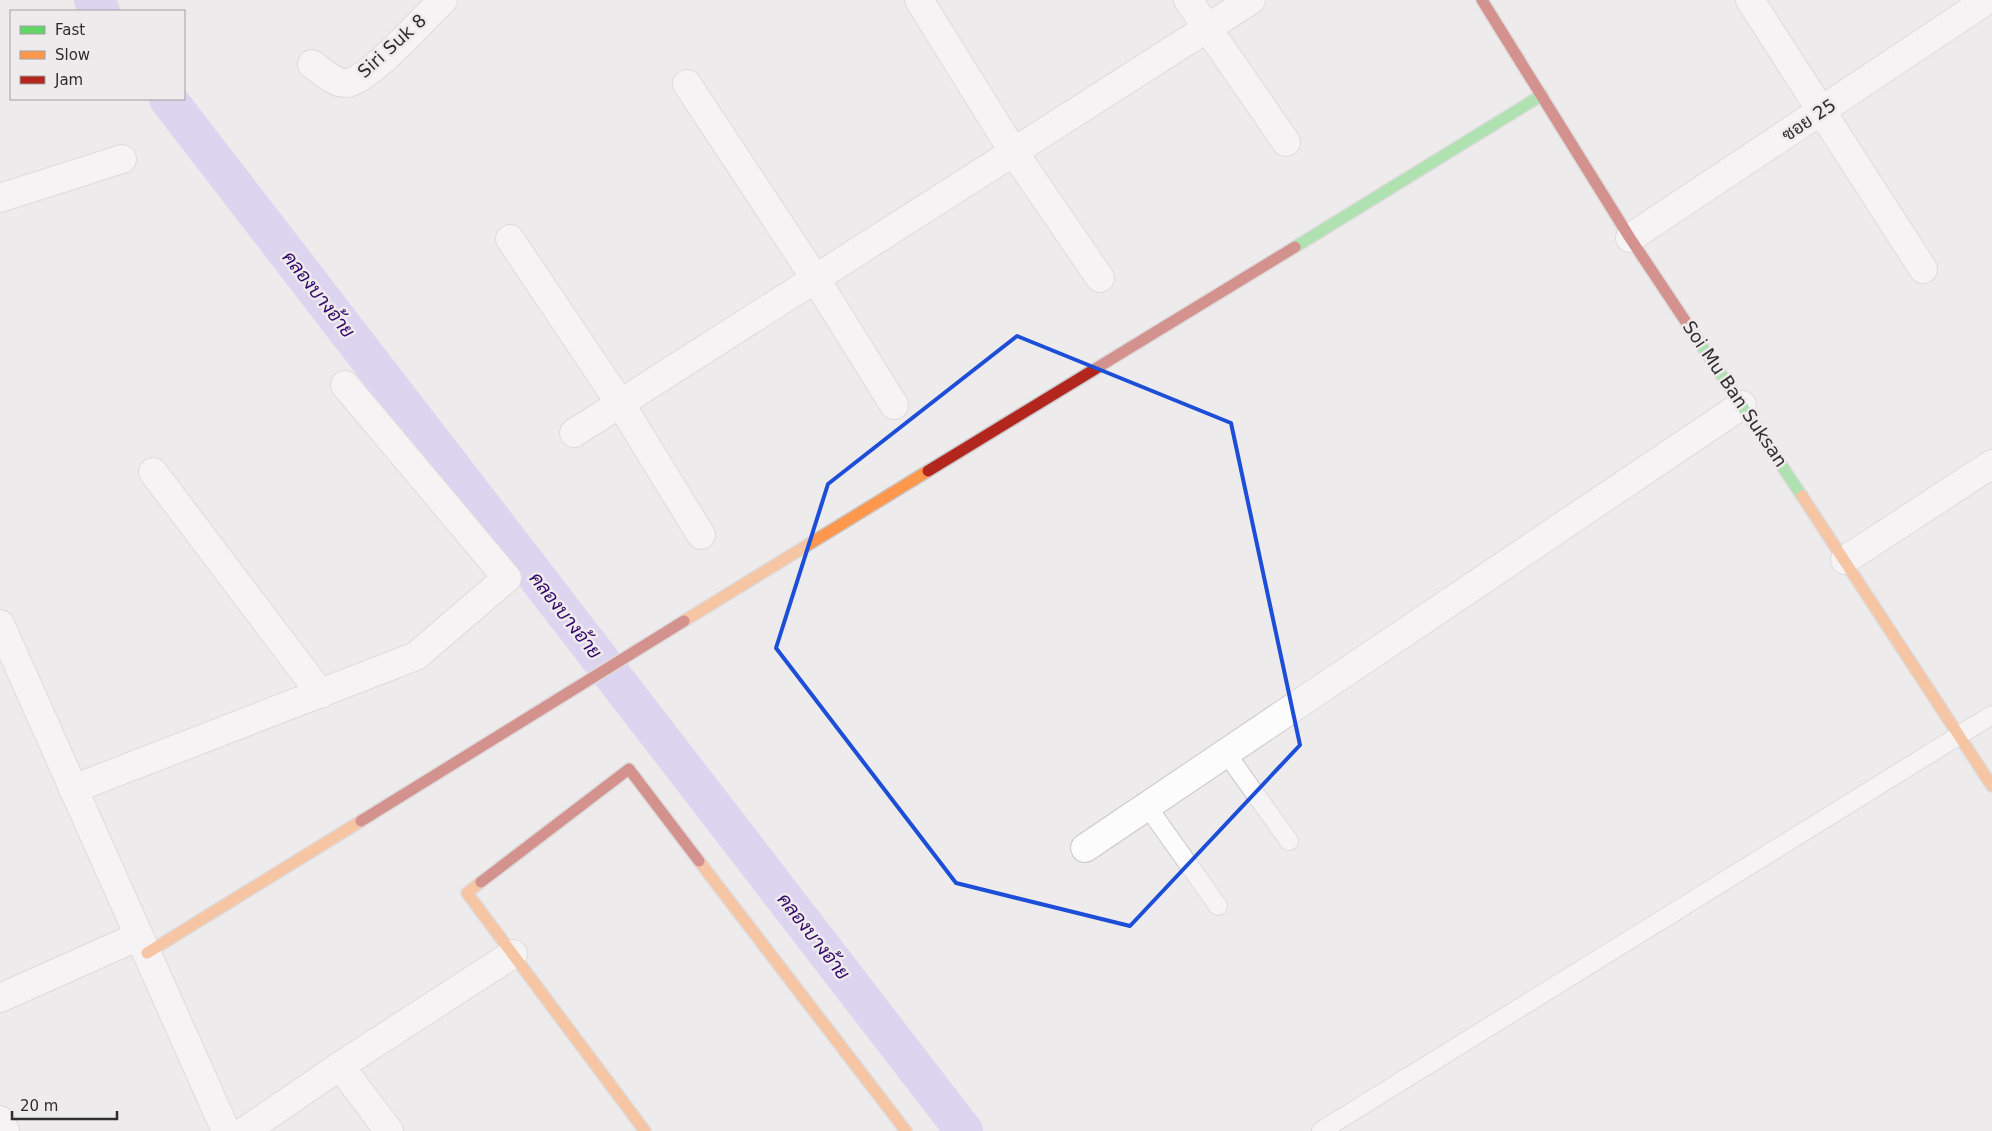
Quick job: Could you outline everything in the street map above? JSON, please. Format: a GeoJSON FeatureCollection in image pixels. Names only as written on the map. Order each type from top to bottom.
{"type":"FeatureCollection","features":[{"type":"Feature","properties":{"kind":"street","name":"Siri Suk 8"},"geometry":{"type":"LineString","coordinates":[[312,64],[337,82],[346,83],[359,79],[388,54],[443,0]]}},
{"type":"Feature","properties":{"kind":"street"},"geometry":{"type":"LineString","coordinates":[[919,0],[1013,151],[1100,278]]}},
{"type":"Feature","properties":{"kind":"street"},"geometry":{"type":"LineString","coordinates":[[1188,0],[1286,142]]}},
{"type":"Feature","properties":{"kind":"street"},"geometry":{"type":"LineString","coordinates":[[574,432],[1251,0]]}},
{"type":"Feature","properties":{"kind":"street","name":"Soi Mu Ban Suksan"},"geometry":{"type":"LineString","coordinates":[[1482,0],[1630,238],[1845,560],[1992,786]]}},
{"type":"Feature","properties":{"kind":"street"},"geometry":{"type":"LineString","coordinates":[[1750,0],[1923,269]]}},
{"type":"Feature","properties":{"kind":"street","name":"ซอย 25"},"geometry":{"type":"LineString","coordinates":[[1630,238],[1987,0]]}},
{"type":"Feature","properties":{"kind":"street"},"geometry":{"type":"LineString","coordinates":[[687,84],[815,278],[894,404]]}},
{"type":"Feature","properties":{"kind":"street"},"geometry":{"type":"LineString","coordinates":[[0,998],[143,945],[531,715],[1542,95]]}},
{"type":"Feature","properties":{"kind":"street"},"geometry":{"type":"LineString","coordinates":[[0,198],[122,159]]}},
{"type":"Feature","properties":{"kind":"street"},"geometry":{"type":"LineString","coordinates":[[510,239],[620,403],[701,535]]}},
{"type":"Feature","properties":{"kind":"street"},"geometry":{"type":"LineString","coordinates":[[73,789],[416,656],[507,578],[345,386]]}},
{"type":"Feature","properties":{"kind":"street"},"geometry":{"type":"LineString","coordinates":[[1085,848],[1742,405]]}},
{"type":"Feature","properties":{"kind":"street"},"geometry":{"type":"LineString","coordinates":[[1845,560],[1992,464]]}},
{"type":"Feature","properties":{"kind":"street"},"geometry":{"type":"LineString","coordinates":[[153,472],[321,694]]}},
{"type":"Feature","properties":{"kind":"street"},"geometry":{"type":"LineString","coordinates":[[0,624],[226,1131]]}},
{"type":"Feature","properties":{"kind":"street"},"geometry":{"type":"LineString","coordinates":[[645,1131],[467,893],[629,769],[906,1131]]}},
{"type":"Feature","properties":{"kind":"street"},"geometry":{"type":"LineString","coordinates":[[245,1131],[340,1066],[513,954]]}},
{"type":"Feature","properties":{"kind":"street"},"geometry":{"type":"LineString","coordinates":[[340,1066],[388,1131]]}},
{"type":"Feature","properties":{"kind":"street"},"geometry":{"type":"LineString","coordinates":[[0,1120],[5,1131]]}},
{"type":"Feature","properties":{"kind":"lane"},"geometry":{"type":"LineString","coordinates":[[1320,1131],[1992,715]]}},
{"type":"Feature","properties":{"kind":"lane"},"geometry":{"type":"LineString","coordinates":[[1226,753],[1289,841]]}},
{"type":"Feature","properties":{"kind":"lane"},"geometry":{"type":"LineString","coordinates":[[1147,806],[1218,906]]}},
{"type":"Feature","properties":{"kind":"highlighted area"},"geometry":{"type":"Polygon","coordinates":[[[1017,336],[1231,423],[1300,745],[1130,926],[956,883],[776,648],[828,484],[1017,336]]]}},
{"type":"Feature","properties":{"kind":"waterway","name":"คลองบางอ้าย"},"geometry":{"type":"LineString","coordinates":[[93,0],[100,10]]}},
{"type":"Feature","properties":{"kind":"waterway","name":"คลองบางอ้าย"},"geometry":{"type":"LineString","coordinates":[[169,100],[964,1131]]}},
{"type":"Feature","properties":{"kind":"traffic: fast"},"geometry":{"type":"LineString","coordinates":[[1295,247],[1542,95]]}},
{"type":"Feature","properties":{"kind":"traffic: fast"},"geometry":{"type":"LineString","coordinates":[[1690,328],[1802,496]]}},
{"type":"Feature","properties":{"kind":"traffic: slow"},"geometry":{"type":"LineString","coordinates":[[684,621],[928,471]]}},
{"type":"Feature","properties":{"kind":"traffic: slow"},"geometry":{"type":"LineString","coordinates":[[1802,496],[1992,786]]}},
{"type":"Feature","properties":{"kind":"traffic: slow"},"geometry":{"type":"LineString","coordinates":[[147,953],[361,821]]}},
{"type":"Feature","properties":{"kind":"traffic: slow"},"geometry":{"type":"LineString","coordinates":[[699,861],[906,1131]]}},
{"type":"Feature","properties":{"kind":"traffic: slow"},"geometry":{"type":"LineString","coordinates":[[481,882],[467,893],[645,1131]]}},
{"type":"Feature","properties":{"kind":"traffic: jam"},"geometry":{"type":"LineString","coordinates":[[1482,0],[1630,238],[1690,328]]}},
{"type":"Feature","properties":{"kind":"traffic: jam"},"geometry":{"type":"LineString","coordinates":[[928,471],[1295,247]]}},
{"type":"Feature","properties":{"kind":"traffic: jam"},"geometry":{"type":"LineString","coordinates":[[361,821],[684,621]]}},
{"type":"Feature","properties":{"kind":"traffic: jam"},"geometry":{"type":"LineString","coordinates":[[481,882],[629,769],[699,861]]}}]}
